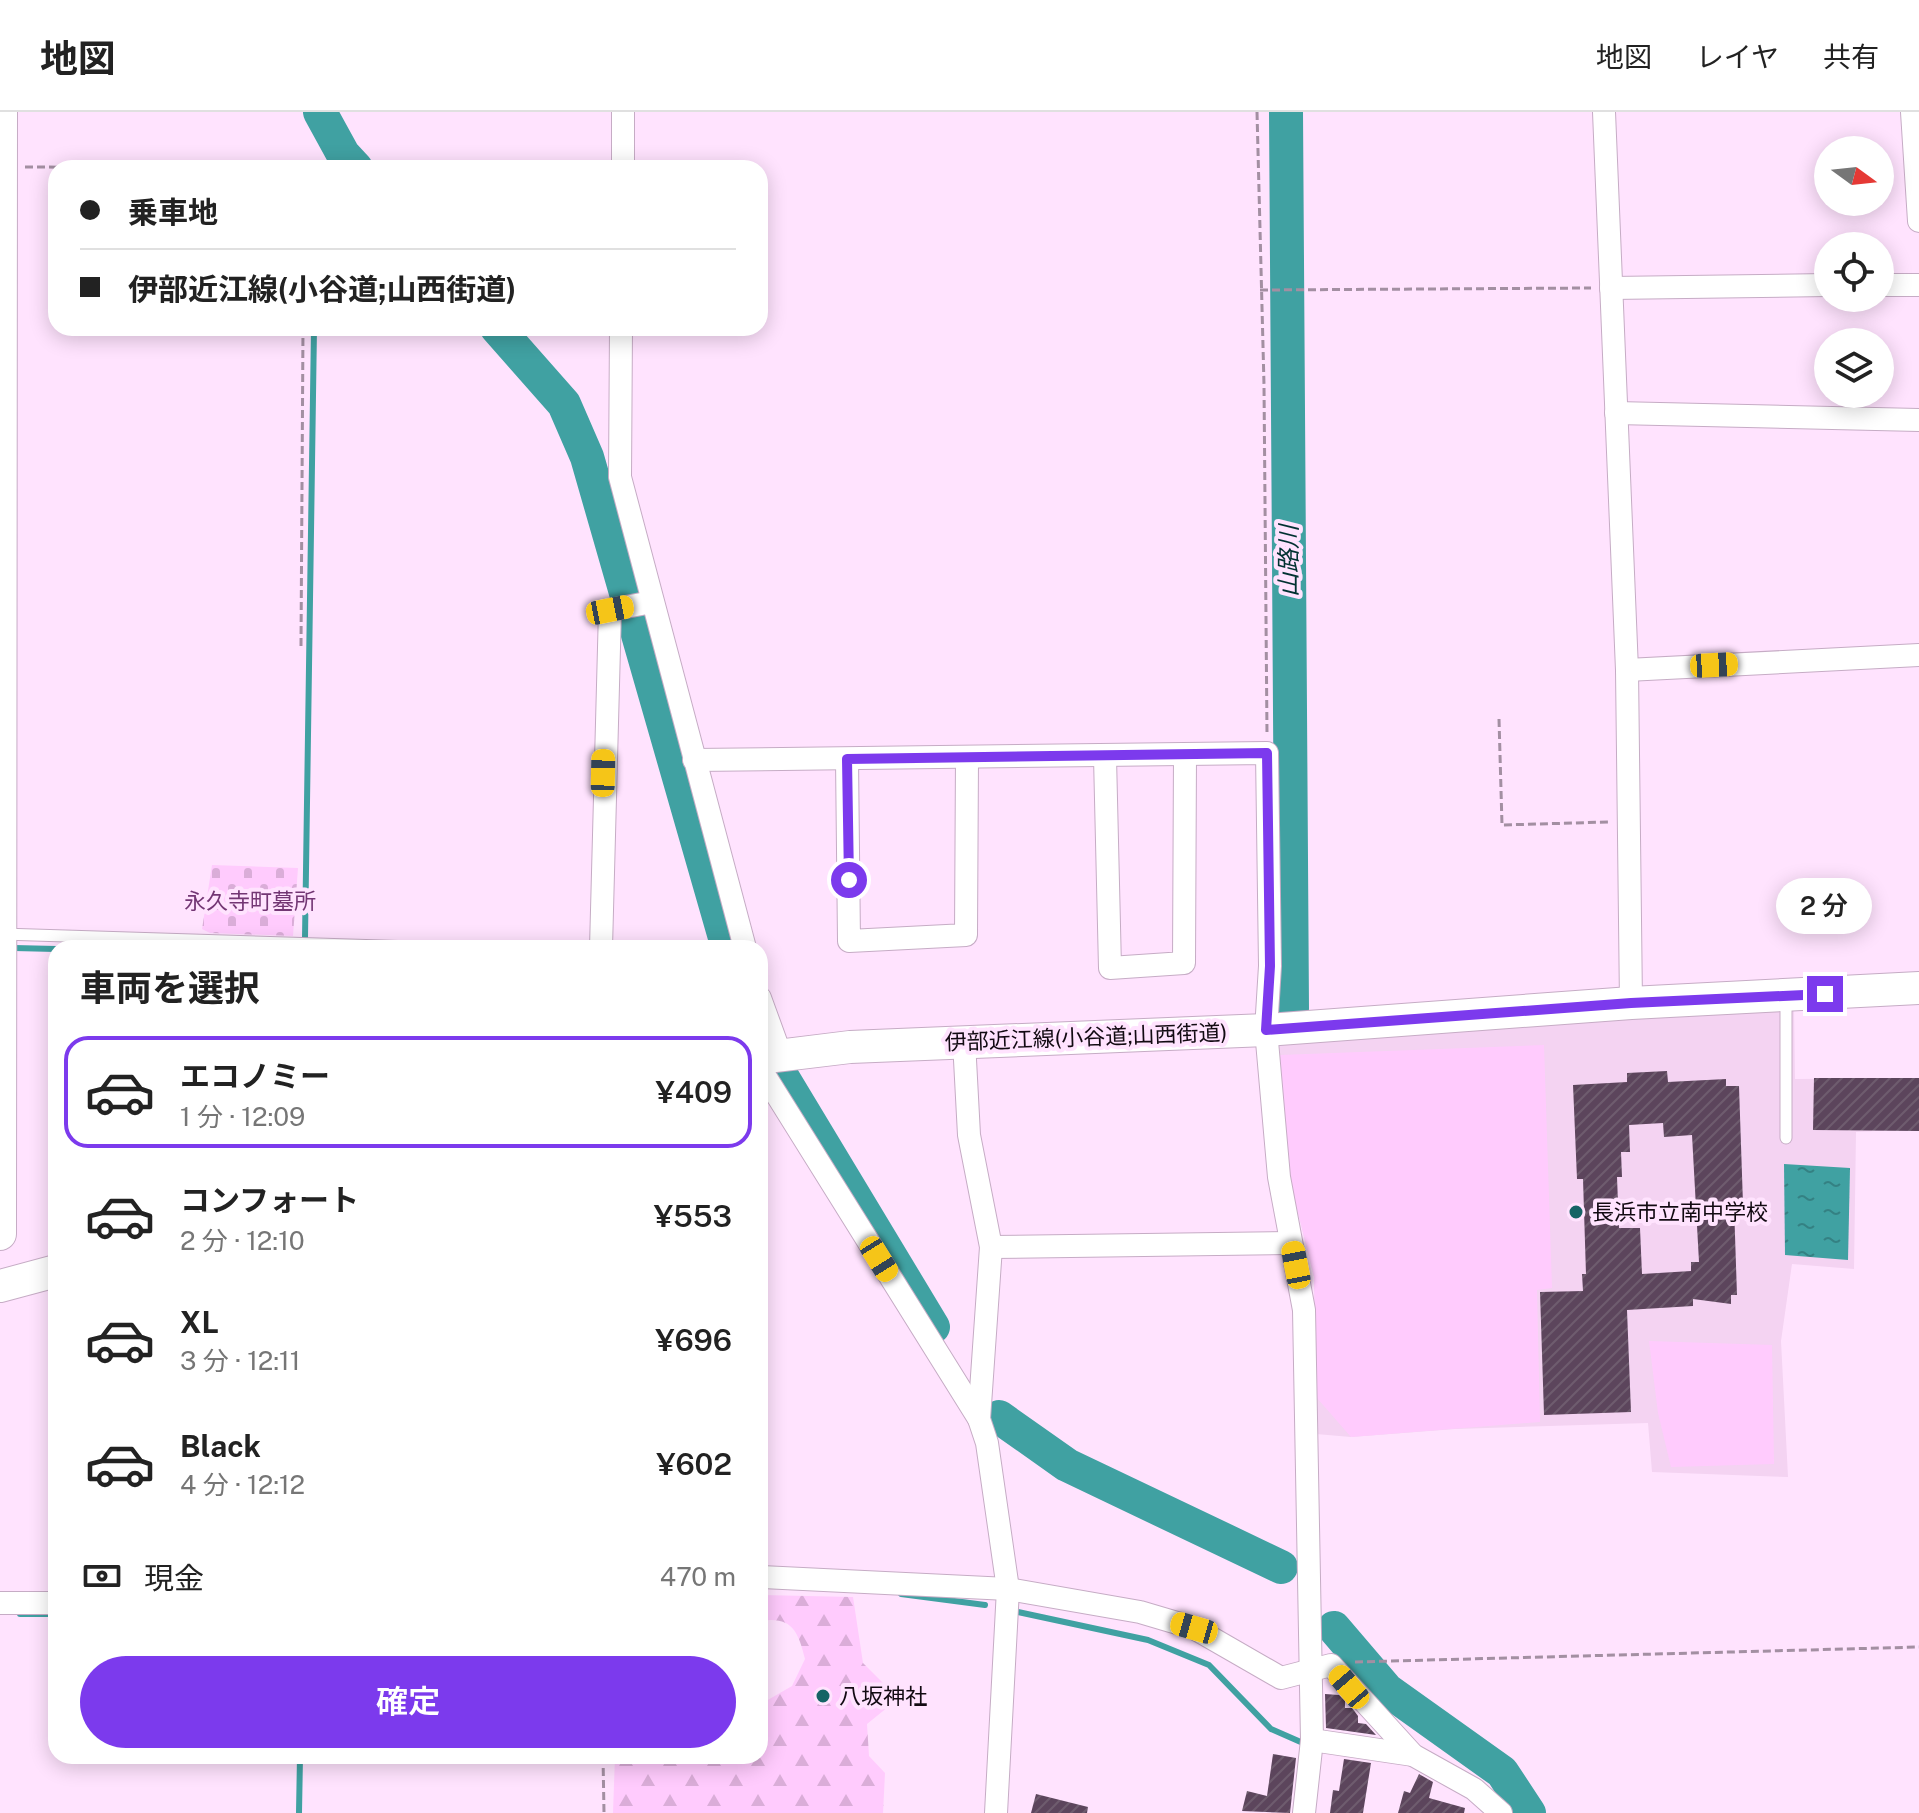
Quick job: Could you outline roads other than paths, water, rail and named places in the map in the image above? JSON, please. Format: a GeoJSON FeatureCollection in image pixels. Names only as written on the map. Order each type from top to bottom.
{"type":"FeatureCollection","features":[{"type":"Feature","properties":{"kind":"main road"},"geometry":{"type":"LineString","coordinates":[[0,1234],[1,112]]}},
{"type":"Feature","properties":{"kind":"main road","name":"伊部近江線(小谷道;山西街道)"},"geometry":{"type":"LineString","coordinates":[[768,1059],[964,1041],[1266,1030],[1631,1003],[1919,988]]}},
{"type":"Feature","properties":{"kind":"main road"},"geometry":{"type":"LineString","coordinates":[[0,1286],[48,1273]]}},
{"type":"Feature","properties":{"kind":"street"},"geometry":{"type":"LineString","coordinates":[[623,112],[623,160]]}},
{"type":"Feature","properties":{"kind":"street"},"geometry":{"type":"LineString","coordinates":[[1604,112],[1627,670],[1631,1003]]}},
{"type":"Feature","properties":{"kind":"street"},"geometry":{"type":"LineString","coordinates":[[1912,112],[1919,221]]}},
{"type":"Feature","properties":{"kind":"street"},"geometry":{"type":"LineString","coordinates":[[1611,288],[1814,285]]}},
{"type":"Feature","properties":{"kind":"street"},"geometry":{"type":"LineString","coordinates":[[1894,285],[1919,285]]}},
{"type":"Feature","properties":{"kind":"street"},"geometry":{"type":"LineString","coordinates":[[621,336],[620,477],[743,940]]}},
{"type":"Feature","properties":{"kind":"street"},"geometry":{"type":"LineString","coordinates":[[1616,413],[1919,420]]}},
{"type":"Feature","properties":{"kind":"street"},"geometry":{"type":"LineString","coordinates":[[601,940],[610,610],[652,602]]}},
{"type":"Feature","properties":{"kind":"street"},"geometry":{"type":"LineString","coordinates":[[1627,670],[1919,655]]}},
{"type":"Feature","properties":{"kind":"street"},"geometry":{"type":"LineString","coordinates":[[694,760],[1267,753],[1270,966],[1266,1030],[1279,1177],[1304,1310],[1312,1740],[1304,1813]]}},
{"type":"Feature","properties":{"kind":"street"},"geometry":{"type":"LineString","coordinates":[[1105,757],[1110,968],[1184,963],[1185,755]]}},
{"type":"Feature","properties":{"kind":"street"},"geometry":{"type":"LineString","coordinates":[[847,759],[849,941],[966,935],[967,758]]}},
{"type":"Feature","properties":{"kind":"street"},"geometry":{"type":"LineString","coordinates":[[964,1041],[969,1135],[991,1247],[979,1419]]}},
{"type":"Feature","properties":{"kind":"street"},"geometry":{"type":"LineString","coordinates":[[768,1061],[979,1419],[987,1443],[1008,1589],[996,1813]]}},
{"type":"Feature","properties":{"kind":"street"},"geometry":{"type":"LineString","coordinates":[[991,1247],[1291,1243]]}},
{"type":"Feature","properties":{"kind":"street"},"geometry":{"type":"LineString","coordinates":[[768,1577],[1008,1589],[1140,1612],[1194,1628],[1281,1678],[1331,1665],[1413,1755],[1474,1789],[1501,1813]]}},
{"type":"Feature","properties":{"kind":"street"},"geometry":{"type":"LineString","coordinates":[[0,1603],[48,1603]]}},
{"type":"Feature","properties":{"kind":"street"},"geometry":{"type":"LineString","coordinates":[[1312,1740],[1413,1755]]}},
{"type":"Feature","properties":{"kind":"lane"},"geometry":{"type":"LineString","coordinates":[[2,934],[192,940]]}},
{"type":"Feature","properties":{"kind":"lane"},"geometry":{"type":"LineString","coordinates":[[1786,997],[1786,1138]]}},
{"type":"Feature","properties":{"kind":"water"},"geometry":{"type":"Polygon","coordinates":[[[1784,1164],[1850,1168],[1848,1260],[1785,1255],[1784,1164]]]}},
{"type":"Feature","properties":{"kind":"waterway"},"geometry":{"type":"LineString","coordinates":[[320,112],[349,160]]}},
{"type":"Feature","properties":{"kind":"waterway","name":"山路川"},"geometry":{"type":"LineString","coordinates":[[1286,112],[1292,1009]]}},
{"type":"Feature","properties":{"kind":"waterway"},"geometry":{"type":"LineString","coordinates":[[305,938],[314,336]]}},
{"type":"Feature","properties":{"kind":"waterway"},"geometry":{"type":"LineString","coordinates":[[504,336],[564,404],[587,457],[726,940]]}},
{"type":"Feature","properties":{"kind":"waterway"},"geometry":{"type":"LineString","coordinates":[[14,948],[48,949]]}},
{"type":"Feature","properties":{"kind":"waterway"},"geometry":{"type":"LineString","coordinates":[[768,1053],[933,1327]]}},
{"type":"Feature","properties":{"kind":"waterway"},"geometry":{"type":"LineString","coordinates":[[999,1417],[1067,1465],[1281,1567]]}},
{"type":"Feature","properties":{"kind":"waterway"},"geometry":{"type":"LineString","coordinates":[[901,1594],[985,1605]]}},
{"type":"Feature","properties":{"kind":"waterway"},"geometry":{"type":"LineString","coordinates":[[1018,1612],[1148,1640],[1209,1665],[1271,1729],[1303,1743]]}},
{"type":"Feature","properties":{"kind":"waterway"},"geometry":{"type":"LineString","coordinates":[[20,1614],[48,1614]]}},
{"type":"Feature","properties":{"kind":"waterway"},"geometry":{"type":"LineString","coordinates":[[1334,1628],[1387,1690],[1502,1772],[1529,1813]]}},
{"type":"Feature","properties":{"kind":"waterway"},"geometry":{"type":"LineString","coordinates":[[299,1813],[300,1764]]}},
{"type":"Feature","properties":{"kind":"place","name":"長浜市立南中学校"},"geometry":{"type":"Point","coordinates":[1576,1212]}},
{"type":"Feature","properties":{"kind":"place","name":"八坂神社"},"geometry":{"type":"Point","coordinates":[823,1696]}},
{"type":"Feature","properties":{"kind":"park label","name":"永久寺町墓所"},"geometry":{"type":"Point","coordinates":[250,901]}}]}
